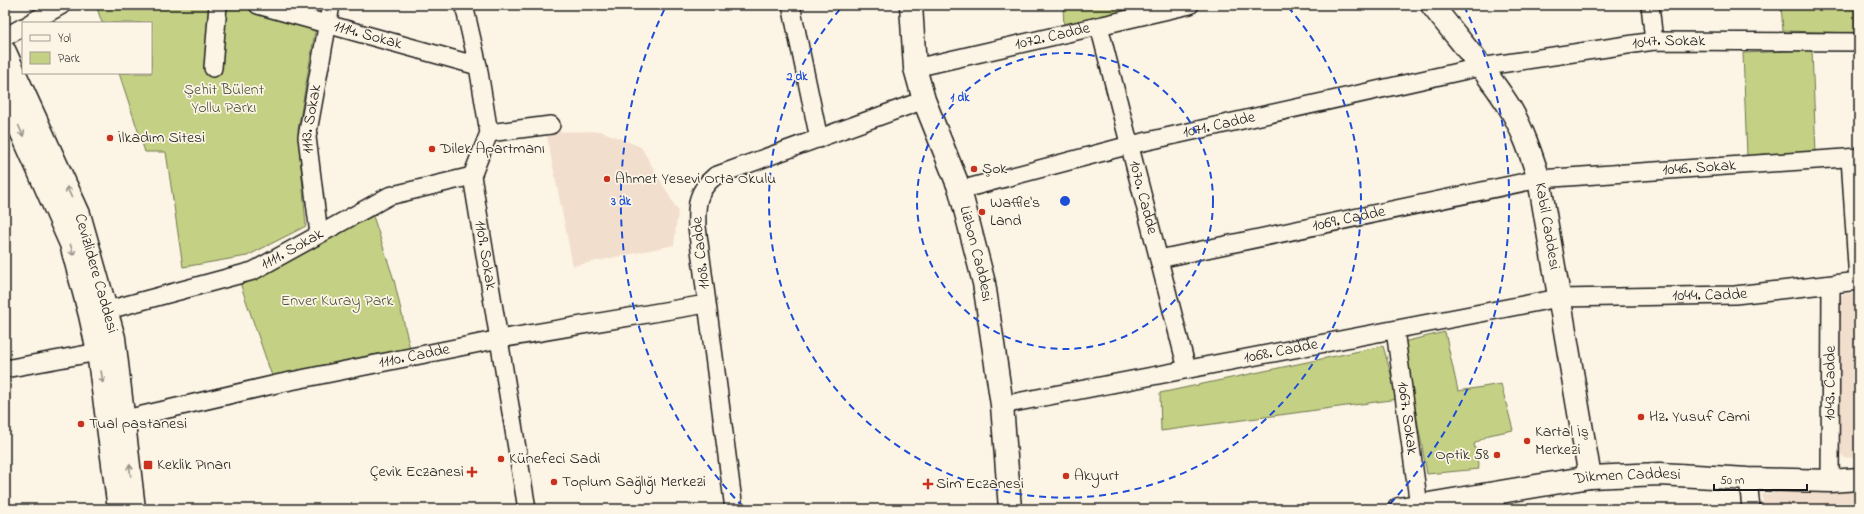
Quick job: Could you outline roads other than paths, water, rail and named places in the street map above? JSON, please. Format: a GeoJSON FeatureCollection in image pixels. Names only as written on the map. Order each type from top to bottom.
{"type":"FeatureCollection","features":[{"type":"Feature","properties":{"kind":"main road","name":"Lizbon Caddesi"},"geometry":{"type":"LineString","coordinates":[[911,5],[915,68],[924,100],[960,190],[984,283],[1002,405],[1010,509]]}},
{"type":"Feature","properties":{"kind":"main road","name":"Kabil Caddesi"},"geometry":{"type":"LineString","coordinates":[[1432,5],[1510,108],[1524,136],[1539,179],[1590,477]]}},
{"type":"Feature","properties":{"kind":"main road","name":"Cevizlidere Caddesi"},"geometry":{"type":"LineString","coordinates":[[5,52],[80,214],[108,310],[114,338],[118,509]]}},
{"type":"Feature","properties":{"kind":"main road","name":"Cevizlidere Caddesi"},"geometry":{"type":"LineString","coordinates":[[5,95],[71,244],[116,421],[134,509]]}},
{"type":"Feature","properties":{"kind":"main road","name":"Dikmen Caddesi"},"geometry":{"type":"LineString","coordinates":[[1409,507],[1494,501],[1590,477],[1660,474],[1748,479],[1830,481],[1859,479]]}},
{"type":"Feature","properties":{"kind":"street"},"geometry":{"type":"LineString","coordinates":[[32,22],[62,5]]}},
{"type":"Feature","properties":{"kind":"street"},"geometry":{"type":"LineString","coordinates":[[213,68],[218,5]]}},
{"type":"Feature","properties":{"kind":"street","name":"1114. Sokak"},"geometry":{"type":"LineString","coordinates":[[258,5],[478,66]]}},
{"type":"Feature","properties":{"kind":"street","name":"1113. Sokak"},"geometry":{"type":"LineString","coordinates":[[318,234],[307,138],[326,23],[331,5]]}},
{"type":"Feature","properties":{"kind":"street"},"geometry":{"type":"LineString","coordinates":[[464,5],[478,66],[489,133],[472,176]]}},
{"type":"Feature","properties":{"kind":"street"},"geometry":{"type":"LineString","coordinates":[[791,5],[819,139]]}},
{"type":"Feature","properties":{"kind":"street","name":"1072. Cadde"},"geometry":{"type":"LineString","coordinates":[[915,68],[1190,5]]}},
{"type":"Feature","properties":{"kind":"street"},"geometry":{"type":"LineString","coordinates":[[1650,5],[1654,41]]}},
{"type":"Feature","properties":{"kind":"street","name":"1070. Cadde"},"geometry":{"type":"LineString","coordinates":[[1099,26],[1187,370]]}},
{"type":"Feature","properties":{"kind":"street"},"geometry":{"type":"LineString","coordinates":[[5,37],[22,28]]}},
{"type":"Feature","properties":{"kind":"street","name":"1047. Sokak"},"geometry":{"type":"LineString","coordinates":[[1480,67],[1654,41],[1859,42]]}},
{"type":"Feature","properties":{"kind":"street","name":"1071. Cadde"},"geometry":{"type":"LineString","coordinates":[[960,190],[1130,145],[1480,67]]}},
{"type":"Feature","properties":{"kind":"street","name":"1108. Cadde"},"geometry":{"type":"LineString","coordinates":[[734,509],[696,227],[696,211],[699,196],[706,184],[715,176],[924,100]]}},
{"type":"Feature","properties":{"kind":"street"},"geometry":{"type":"LineString","coordinates":[[489,133],[550,125]]}},
{"type":"Feature","properties":{"kind":"street"},"geometry":{"type":"LineString","coordinates":[[1855,158],[1858,281]]}},
{"type":"Feature","properties":{"kind":"street","name":"1046. Sokak"},"geometry":{"type":"LineString","coordinates":[[1539,179],[1855,158]]}},
{"type":"Feature","properties":{"kind":"street","name":"1111. Sokak"},"geometry":{"type":"LineString","coordinates":[[108,310],[253,271],[318,234],[390,196],[472,176]]}},
{"type":"Feature","properties":{"kind":"street","name":"1109. Sokak"},"geometry":{"type":"LineString","coordinates":[[472,176],[527,509]]}},
{"type":"Feature","properties":{"kind":"street","name":"1069. Cadde"},"geometry":{"type":"LineString","coordinates":[[1159,259],[1539,179]]}},
{"type":"Feature","properties":{"kind":"street","name":"1044. Cadde"},"geometry":{"type":"LineString","coordinates":[[1559,298],[1735,295],[1858,281]]}},
{"type":"Feature","properties":{"kind":"street","name":"1043. Cadde"},"geometry":{"type":"LineString","coordinates":[[1830,481],[1831,285]]}},
{"type":"Feature","properties":{"kind":"street","name":"1068. Cadde"},"geometry":{"type":"LineString","coordinates":[[1002,405],[1559,298]]}},
{"type":"Feature","properties":{"kind":"street","name":"1110. Cadde"},"geometry":{"type":"LineString","coordinates":[[116,421],[281,383],[500,339],[706,304]]}},
{"type":"Feature","properties":{"kind":"street","name":"1067. Sokak"},"geometry":{"type":"LineString","coordinates":[[1395,330],[1409,507]]}},
{"type":"Feature","properties":{"kind":"street"},"geometry":{"type":"LineString","coordinates":[[5,369],[98,352]]}},
{"type":"Feature","properties":{"kind":"street"},"geometry":{"type":"LineString","coordinates":[[1748,479],[1751,509]]}},
{"type":"Feature","properties":{"kind":"place","name":"İlkadım Sitesi"},"geometry":{"type":"Point","coordinates":[110,138]}},
{"type":"Feature","properties":{"kind":"place","name":"Dilek Apartmanı"},"geometry":{"type":"Point","coordinates":[432,149]}},
{"type":"Feature","properties":{"kind":"place","name":"Şok"},"geometry":{"type":"Point","coordinates":[974,169]}},
{"type":"Feature","properties":{"kind":"place","name":"Ahmet Yesevi Orta Okulu"},"geometry":{"type":"Point","coordinates":[607,179]}},
{"type":"Feature","properties":{"kind":"place","name":"Waffle's Land"},"geometry":{"type":"Point","coordinates":[982,212]}},
{"type":"Feature","properties":{"kind":"place","name":"Hz. Yusuf Cami"},"geometry":{"type":"Point","coordinates":[1641,417]}},
{"type":"Feature","properties":{"kind":"place","name":"Tual pastanesi"},"geometry":{"type":"Point","coordinates":[81,424]}},
{"type":"Feature","properties":{"kind":"place","name":"Kartal İş Merkezi"},"geometry":{"type":"Point","coordinates":[1527,441]}},
{"type":"Feature","properties":{"kind":"place","name":"Optik 58"},"geometry":{"type":"Point","coordinates":[1497,455]}},
{"type":"Feature","properties":{"kind":"place","name":"Künefeci Sadi"},"geometry":{"type":"Point","coordinates":[501,459]}},
{"type":"Feature","properties":{"kind":"place","name":"Keklik Pınarı"},"geometry":{"type":"Point","coordinates":[148,465]}},
{"type":"Feature","properties":{"kind":"place","name":"Çevik Eczanesi"},"geometry":{"type":"Point","coordinates":[472,472]}},
{"type":"Feature","properties":{"kind":"place","name":"Akyurt"},"geometry":{"type":"Point","coordinates":[1066,476]}},
{"type":"Feature","properties":{"kind":"place","name":"Toplum Sağlığı Merkezi"},"geometry":{"type":"Point","coordinates":[554,482]}},
{"type":"Feature","properties":{"kind":"place","name":"Sim Eczanesi"},"geometry":{"type":"Point","coordinates":[928,484]}},
{"type":"Feature","properties":{"kind":"park label","name":"Şehit Bülent Yollu Parkı"},"geometry":{"type":"Point","coordinates":[224,99]}},
{"type":"Feature","properties":{"kind":"park label","name":"Enver Kuray Park"},"geometry":{"type":"Point","coordinates":[337,301]}}]}
